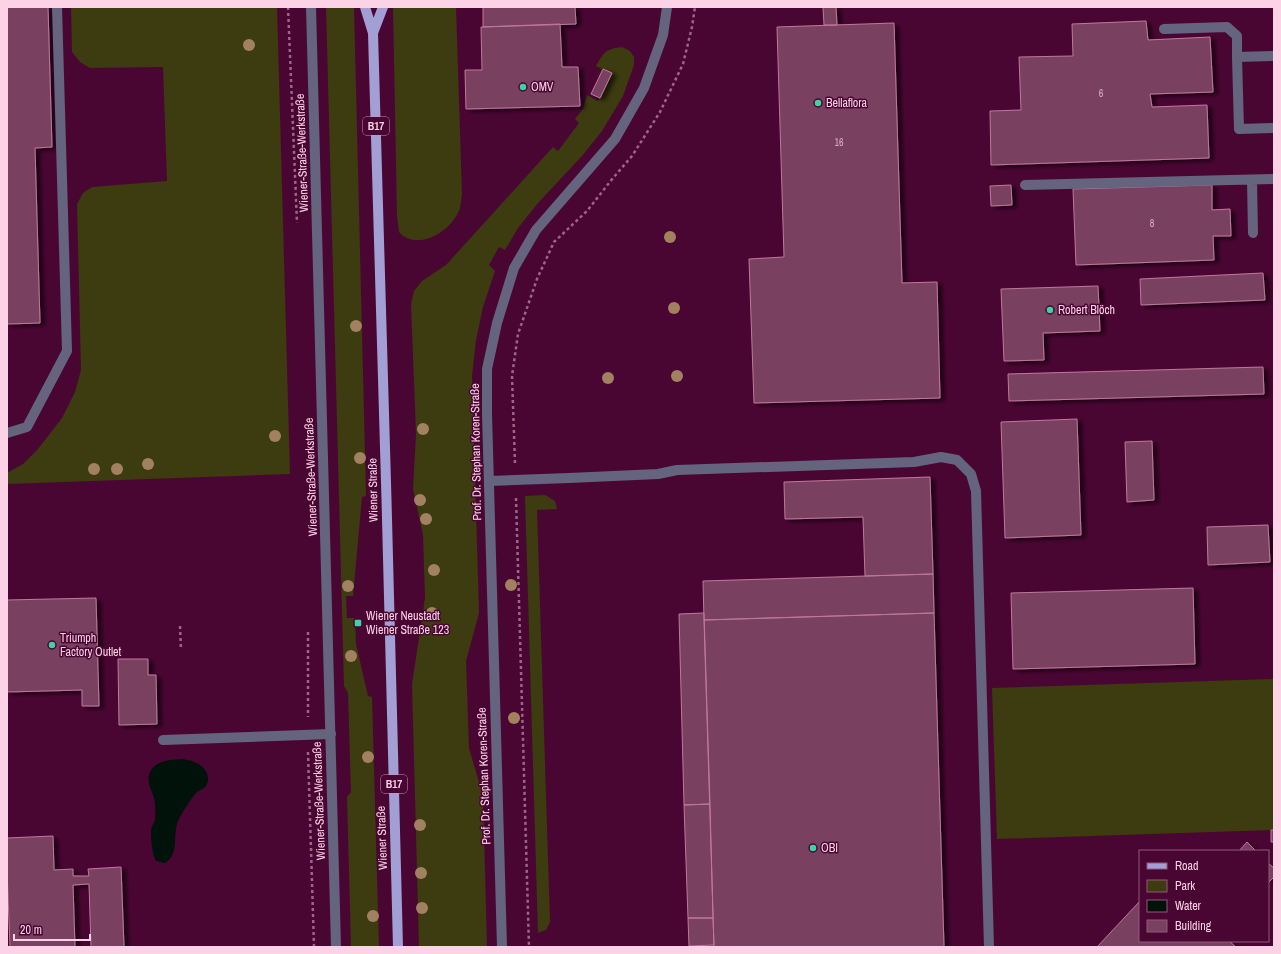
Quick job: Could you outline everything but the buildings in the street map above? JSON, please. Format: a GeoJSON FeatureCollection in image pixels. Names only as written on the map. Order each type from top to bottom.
{"type":"FeatureCollection","features":[{"type":"Feature","properties":{"kind":"main road","name":"Wiener Straße"},"geometry":{"type":"LineString","coordinates":[[365,7],[373,33],[385,420],[398,947]]}},
{"type":"Feature","properties":{"kind":"main road","name":"Wiener Straße"},"geometry":{"type":"LineString","coordinates":[[373,33],[383,7]]}},
{"type":"Feature","properties":{"kind":"street"},"geometry":{"type":"LineString","coordinates":[[7,433],[27,426],[67,351],[57,7]]}},
{"type":"Feature","properties":{"kind":"street","name":"Wiener-Straße-Werkstraße"},"geometry":{"type":"LineString","coordinates":[[311,7],[336,947]]}},
{"type":"Feature","properties":{"kind":"street","name":"Prof. Dr. Stephan Koren-Straße"},"geometry":{"type":"LineString","coordinates":[[502,947],[487,369],[497,324],[514,268],[536,230],[615,139],[644,88],[663,36],[667,7]]}},
{"type":"Feature","properties":{"kind":"street"},"geometry":{"type":"LineString","coordinates":[[1164,29],[1226,27],[1237,36],[1239,129],[1274,128]]}},
{"type":"Feature","properties":{"kind":"street"},"geometry":{"type":"LineString","coordinates":[[1237,57],[1274,56]]}},
{"type":"Feature","properties":{"kind":"street"},"geometry":{"type":"LineString","coordinates":[[1025,185],[1274,179]]}},
{"type":"Feature","properties":{"kind":"street"},"geometry":{"type":"LineString","coordinates":[[1252,180],[1253,233]]}},
{"type":"Feature","properties":{"kind":"street"},"geometry":{"type":"LineString","coordinates":[[489,481],[658,474],[677,470],[914,462],[941,457],[957,460],[971,474],[976,491],[989,947]]}},
{"type":"Feature","properties":{"kind":"street"},"geometry":{"type":"LineString","coordinates":[[163,740],[331,734]]}},
{"type":"Feature","properties":{"kind":"path"},"geometry":{"type":"LineString","coordinates":[[288,7],[297,228]]}},
{"type":"Feature","properties":{"kind":"path"},"geometry":{"type":"LineString","coordinates":[[180,626],[181,650]]}},
{"type":"Feature","properties":{"kind":"path"},"geometry":{"type":"LineString","coordinates":[[308,631],[308,735],[314,947]]}},
{"type":"Feature","properties":{"kind":"green space"},"geometry":{"type":"Polygon","coordinates":[[[71,7],[277,7],[290,474],[7,484],[7,473],[23,464],[38,449],[62,418],[75,392],[81,370],[77,204],[83,193],[92,187],[167,181],[163,67],[90,68],[80,62],[72,52],[71,7]]]}},
{"type":"Feature","properties":{"kind":"green space"},"geometry":{"type":"Polygon","coordinates":[[[326,7],[354,7],[366,496],[362,497],[353,596],[346,596],[347,618],[355,618],[356,644],[368,696],[372,697],[379,947],[351,947],[347,797],[351,792],[348,693],[344,686],[326,7]]]}},
{"type":"Feature","properties":{"kind":"green space"},"geometry":{"type":"Polygon","coordinates":[[[393,7],[456,7],[462,195],[460,208],[452,222],[439,234],[423,240],[407,238],[399,232],[397,216],[393,7]]]}},
{"type":"Feature","properties":{"kind":"green space"},"geometry":{"type":"Polygon","coordinates":[[[622,47],[630,51],[634,57],[634,65],[623,96],[602,131],[582,156],[538,203],[518,228],[505,250],[499,247],[489,265],[495,271],[483,307],[476,340],[472,376],[479,613],[466,661],[469,748],[483,796],[487,947],[419,947],[412,684],[425,598],[423,535],[413,489],[416,434],[411,304],[414,291],[422,281],[446,265],[553,147],[558,151],[579,123],[575,119],[583,109],[587,95],[598,101],[611,74],[596,66],[599,61],[609,50],[622,47]]]}},
{"type":"Feature","properties":{"kind":"green space"},"geometry":{"type":"Polygon","coordinates":[[[545,495],[555,501],[557,509],[537,510],[550,922],[546,930],[538,933],[525,496],[545,495]]]}},
{"type":"Feature","properties":{"kind":"green space"},"geometry":{"type":"Polygon","coordinates":[[[1274,679],[1274,830],[997,839],[992,688],[1274,679]]]}},
{"type":"Feature","properties":{"kind":"water"},"geometry":{"type":"Polygon","coordinates":[[[182,759],[198,763],[204,768],[208,782],[205,787],[194,795],[179,818],[176,827],[173,855],[165,863],[156,861],[153,851],[151,831],[155,820],[155,803],[149,783],[149,774],[157,764],[161,762],[182,759]]]}},
{"type":"Feature","properties":{"kind":"place","name":"OMV"},"geometry":{"type":"Point","coordinates":[523,87]}},
{"type":"Feature","properties":{"kind":"place","name":"Bellaflora"},"geometry":{"type":"Point","coordinates":[818,103]}},
{"type":"Feature","properties":{"kind":"place","name":"Robert Blöch"},"geometry":{"type":"Point","coordinates":[1050,310]}},
{"type":"Feature","properties":{"kind":"place","name":"Wiener Neustadt Wiener Straße 123"},"geometry":{"type":"Point","coordinates":[358,623]}},
{"type":"Feature","properties":{"kind":"place","name":"Triumph Factory Outlet"},"geometry":{"type":"Point","coordinates":[52,645]}},
{"type":"Feature","properties":{"kind":"place","name":"OBI"},"geometry":{"type":"Point","coordinates":[813,848]}}]}
